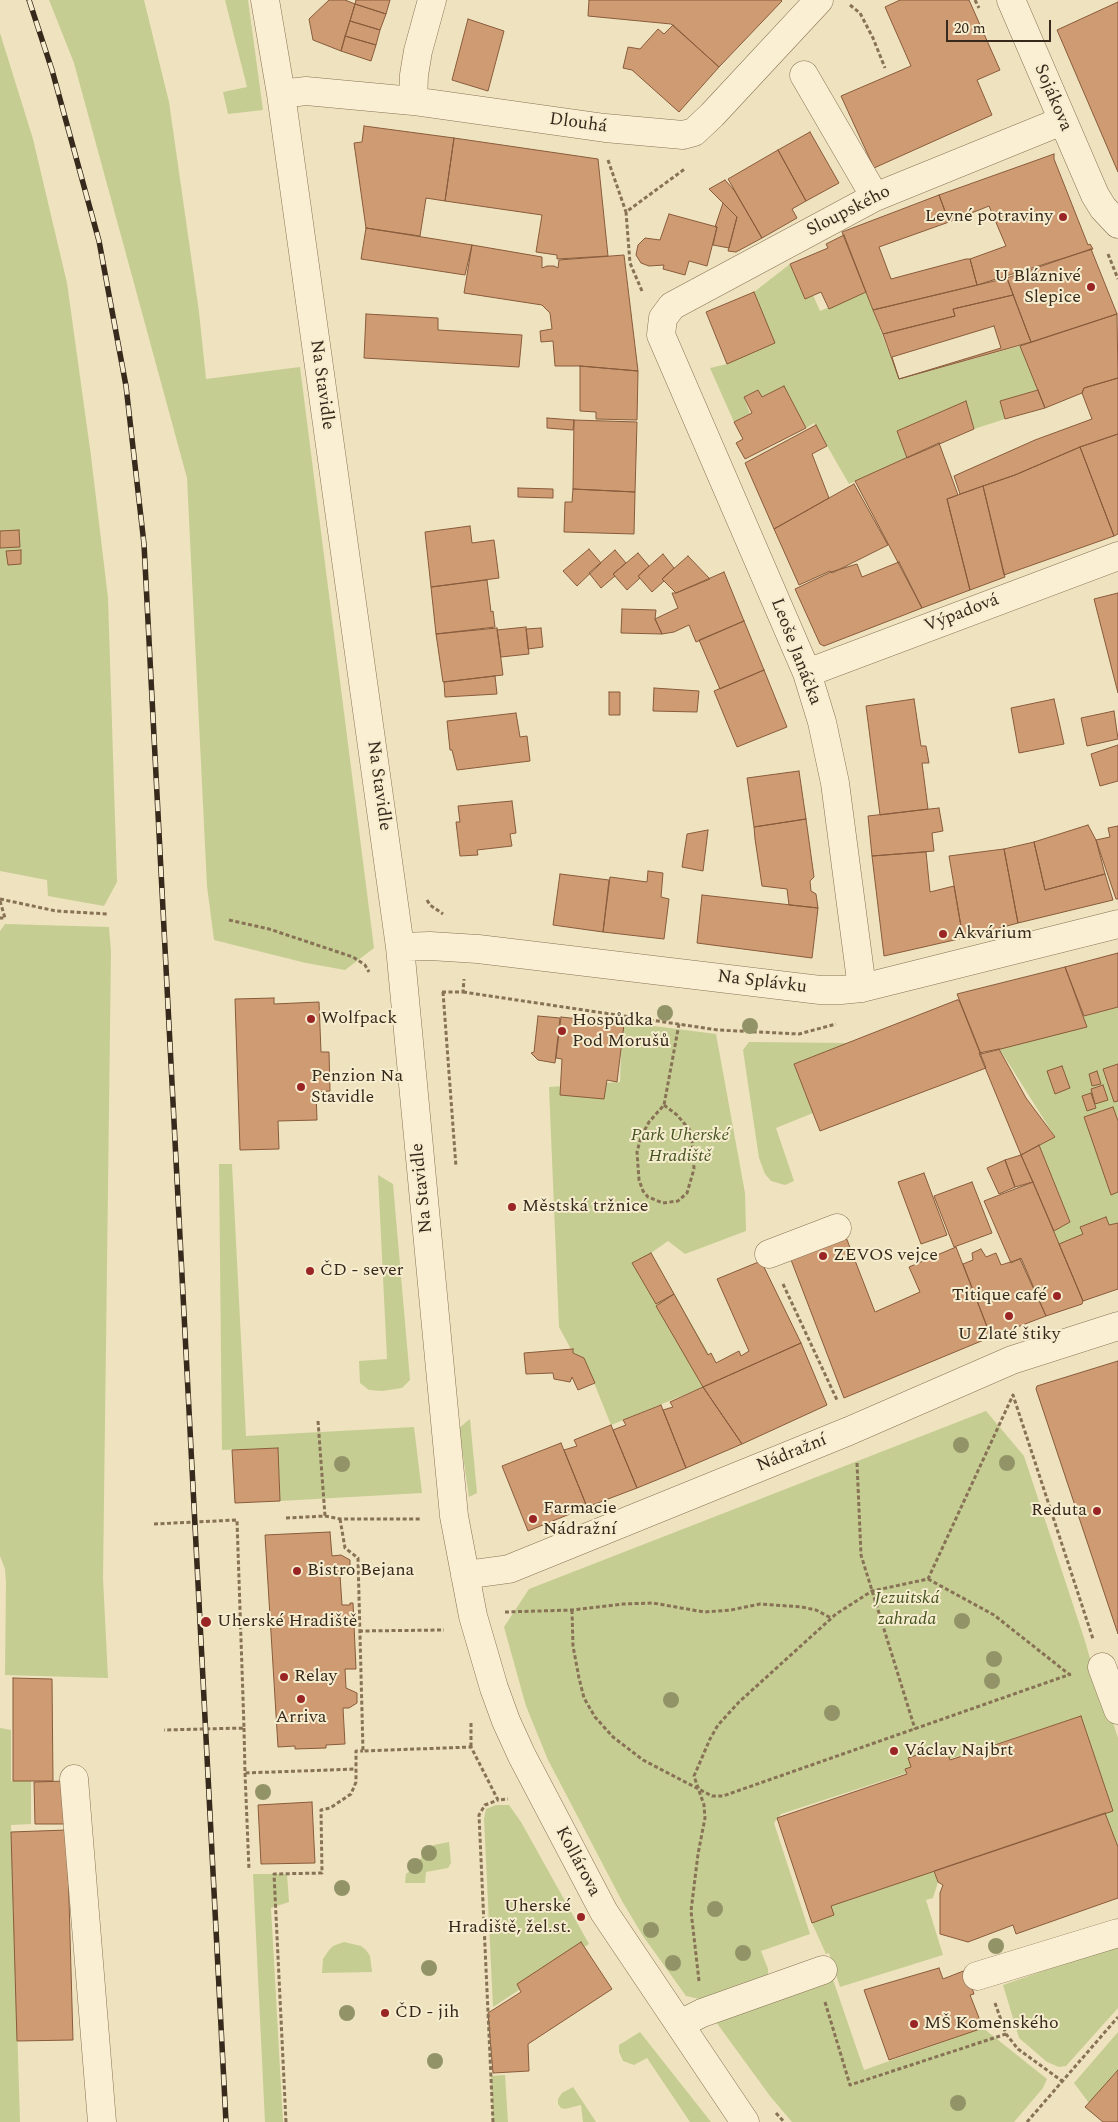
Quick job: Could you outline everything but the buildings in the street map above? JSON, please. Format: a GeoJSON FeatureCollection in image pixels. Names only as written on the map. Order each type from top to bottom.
{"type":"FeatureCollection","features":[{"type":"Feature","properties":{"kind":"street","name":"Na Stavidle"},"geometry":{"type":"LineString","coordinates":[[265,0],[281,94],[400,947],[454,1516],[465,1575]]}},
{"type":"Feature","properties":{"kind":"street"},"geometry":{"type":"LineString","coordinates":[[413,101],[414,74],[418,51],[432,0]]}},
{"type":"Feature","properties":{"kind":"street","name":"Sojákova"},"geometry":{"type":"LineString","coordinates":[[1011,0],[1095,195],[1103,208],[1118,224]]}},
{"type":"Feature","properties":{"kind":"street","name":"Dlouhá"},"geometry":{"type":"LineString","coordinates":[[281,94],[306,91],[413,101],[605,128],[673,136],[689,134],[697,130],[832,1]]}},
{"type":"Feature","properties":{"kind":"street"},"geometry":{"type":"LineString","coordinates":[[804,75],[874,197]]}},
{"type":"Feature","properties":{"kind":"street","name":"Sloupského"},"geometry":{"type":"LineString","coordinates":[[660,335],[663,318],[672,306],[874,197],[1062,121]]}},
{"type":"Feature","properties":{"kind":"street","name":"Leoše Janáčka"},"geometry":{"type":"LineString","coordinates":[[660,335],[807,673],[822,722],[835,783],[862,988]]}},
{"type":"Feature","properties":{"kind":"street","name":"Výpadová"},"geometry":{"type":"LineString","coordinates":[[807,673],[1118,556]]}},
{"type":"Feature","properties":{"kind":"street","name":"Na Splávku"},"geometry":{"type":"LineString","coordinates":[[400,947],[430,946],[478,949],[820,990],[862,988],[1118,924]]}},
{"type":"Feature","properties":{"kind":"street"},"geometry":{"type":"LineString","coordinates":[[769,1254],[837,1228]]}},
{"type":"Feature","properties":{"kind":"street","name":"Nádražní"},"geometry":{"type":"LineString","coordinates":[[465,1575],[509,1569],[849,1431],[1012,1360],[1118,1326]]}},
{"type":"Feature","properties":{"kind":"street","name":"Kollárova"},"geometry":{"type":"LineString","coordinates":[[465,1575],[473,1616],[494,1688],[522,1756],[604,1912],[691,2018],[745,2122]]}},
{"type":"Feature","properties":{"kind":"street"},"geometry":{"type":"LineString","coordinates":[[1102,1667],[1118,1710]]}},
{"type":"Feature","properties":{"kind":"street"},"geometry":{"type":"LineString","coordinates":[[74,1779],[102,2122]]}},
{"type":"Feature","properties":{"kind":"street"},"geometry":{"type":"LineString","coordinates":[[982,1974],[1118,1933]]}},
{"type":"Feature","properties":{"kind":"street"},"geometry":{"type":"LineString","coordinates":[[691,2018],[819,1972]]}},
{"type":"Feature","properties":{"kind":"path"},"geometry":{"type":"LineString","coordinates":[[832,1],[860,13],[885,68]]}},
{"type":"Feature","properties":{"kind":"path"},"geometry":{"type":"LineString","coordinates":[[0,918],[5,918],[0,900],[56,911],[108,914]]}},
{"type":"Feature","properties":{"kind":"path"},"geometry":{"type":"LineString","coordinates":[[229,920],[269,929],[352,957]]}},
{"type":"Feature","properties":{"kind":"path"},"geometry":{"type":"LineString","coordinates":[[443,992],[456,1175]]}},
{"type":"Feature","properties":{"kind":"path"},"geometry":{"type":"LineString","coordinates":[[664,1106],[677,1115],[689,1129],[692,1139],[694,1169],[686,1193],[678,1201],[663,1203],[648,1197],[643,1191],[639,1180],[637,1152],[641,1137],[649,1122],[664,1106],[679,1024]]}},
{"type":"Feature","properties":{"kind":"path"},"geometry":{"type":"LineString","coordinates":[[769,1254],[840,1406]]}},
{"type":"Feature","properties":{"kind":"path"},"geometry":{"type":"LineString","coordinates":[[572,1610],[573,1646],[579,1678],[584,1698],[595,1717],[613,1737],[643,1760],[712,1796],[724,1796],[1070,1675],[1102,1667],[1013,1395],[928,1579]]}},
{"type":"Feature","properties":{"kind":"path"},"geometry":{"type":"LineString","coordinates":[[318,1421],[325,1516]]}},
{"type":"Feature","properties":{"kind":"path"},"geometry":{"type":"LineString","coordinates":[[857,1456],[860,1551],[915,1729]]}},
{"type":"Feature","properties":{"kind":"path"},"geometry":{"type":"LineString","coordinates":[[286,1518],[325,1516],[340,1520],[429,1519]]}},
{"type":"Feature","properties":{"kind":"path"},"geometry":{"type":"LineString","coordinates":[[154,1524],[236,1520],[249,1870]]}},
{"type":"Feature","properties":{"kind":"path"},"geometry":{"type":"LineString","coordinates":[[340,1520],[345,1548],[358,1558],[363,1751]]}},
{"type":"Feature","properties":{"kind":"path"},"geometry":{"type":"LineString","coordinates":[[691,2018],[692,1911],[698,1854],[705,1818],[704,1804],[695,1781],[695,1772],[702,1754],[718,1725],[761,1681],[831,1618],[872,1591],[928,1579],[994,1615],[1070,1675]]}},
{"type":"Feature","properties":{"kind":"path"},"geometry":{"type":"LineString","coordinates":[[359,1631],[448,1630],[456,1621],[473,1616],[516,1610],[572,1610],[623,1604],[653,1603],[681,1610],[704,1612],[731,1610],[760,1604],[802,1607],[816,1610],[831,1618]]}},
{"type":"Feature","properties":{"kind":"path"},"geometry":{"type":"LineString","coordinates":[[164,1730],[244,1728]]}},
{"type":"Feature","properties":{"kind":"path"},"geometry":{"type":"LineString","coordinates":[[286,2122],[274,1874],[322,1873],[321,1810],[330,1808],[351,1794],[356,1782],[356,1751],[471,1747],[498,1800]]}},
{"type":"Feature","properties":{"kind":"path"},"geometry":{"type":"LineString","coordinates":[[245,1773],[356,1769]]}},
{"type":"Feature","properties":{"kind":"path"},"geometry":{"type":"LineString","coordinates":[[493,2122],[479,1815],[485,1805],[498,1800],[506,1799],[511,1801]]}},
{"type":"Feature","properties":{"kind":"path"},"geometry":{"type":"LineString","coordinates":[[819,1972],[850,2085],[1006,2034]]}},
{"type":"Feature","properties":{"kind":"path"},"geometry":{"type":"LineString","coordinates":[[982,1974],[1006,2034],[1018,2049],[1062,2081]]}},
{"type":"Feature","properties":{"kind":"path"},"geometry":{"type":"LineString","coordinates":[[1026,2122],[1118,2017]]}},
{"type":"Feature","properties":{"kind":"path"},"geometry":{"type":"LineString","coordinates":[[775,2112],[784,2122]]}},
{"type":"Feature","properties":{"kind":"green space"},"geometry":{"type":"Polygon","coordinates":[[[49,0],[144,0],[169,102],[199,312],[206,379],[300,367],[374,948],[345,970],[306,963],[214,940],[207,886],[187,478],[74,63],[49,0]]]}},
{"type":"Feature","properties":{"kind":"green space"},"geometry":{"type":"Polygon","coordinates":[[[225,0],[248,0],[263,110],[228,114],[223,92],[247,87],[225,0]]]}},
{"type":"Feature","properties":{"kind":"green space"},"geometry":{"type":"Polygon","coordinates":[[[0,33],[33,139],[67,283],[108,598],[117,882],[104,906],[48,896],[47,880],[0,871],[0,33]]]}},
{"type":"Feature","properties":{"kind":"green space"},"geometry":{"type":"Polygon","coordinates":[[[790,264],[805,299],[813,295],[820,311],[866,292],[899,379],[1020,346],[1038,390],[1000,401],[1005,419],[974,429],[966,401],[897,431],[907,458],[849,484],[814,423],[806,428],[784,387],[762,397],[758,390],[744,397],[750,414],[734,422],[710,368],[727,364],[773,342],[754,292],[790,264]]]}},
{"type":"Feature","properties":{"kind":"green space"},"geometry":{"type":"Polygon","coordinates":[[[5,924],[109,927],[111,951],[103,1578],[108,1678],[5,1675],[6,1582],[5,1569],[0,1556],[0,931],[5,924]]]}},
{"type":"Feature","properties":{"kind":"green space"},"geometry":{"type":"Polygon","coordinates":[[[1118,1007],[1118,1224],[1058,1245],[1053,1232],[1070,1222],[1039,1145],[1055,1137],[999,1048],[1087,1027],[1082,1017],[1118,1007]]]}},
{"type":"Feature","properties":{"kind":"green space","name":"Park Uherské Hradiště"},"geometry":{"type":"Polygon","coordinates":[[[622,1022],[716,1034],[745,1193],[746,1231],[685,1254],[668,1241],[651,1253],[722,1377],[703,1387],[611,1425],[584,1358],[573,1353],[559,1327],[549,1087],[620,1082],[622,1022]]]}},
{"type":"Feature","properties":{"kind":"green space"},"geometry":{"type":"Polygon","coordinates":[[[749,1042],[848,1043],[794,1064],[813,1113],[776,1128],[794,1181],[785,1185],[771,1181],[765,1174],[759,1158],[743,1050],[749,1042]]]}},
{"type":"Feature","properties":{"kind":"green space"},"geometry":{"type":"Polygon","coordinates":[[[219,1164],[232,1164],[246,1436],[414,1427],[422,1493],[280,1501],[278,1448],[222,1450],[219,1164]]]}},
{"type":"Feature","properties":{"kind":"green space"},"geometry":{"type":"Polygon","coordinates":[[[378,1175],[393,1184],[410,1380],[402,1388],[382,1391],[369,1390],[360,1383],[359,1361],[387,1359],[378,1175]]]}},
{"type":"Feature","properties":{"kind":"green space","name":"Jezuitská zahrada"},"geometry":{"type":"Polygon","coordinates":[[[986,1411],[1024,1456],[1085,1641],[1098,1687],[1108,1707],[1118,1738],[1118,1847],[1105,1813],[1113,1811],[1081,1716],[781,1814],[774,1823],[810,1934],[761,1951],[768,1969],[768,1978],[708,2001],[686,1996],[643,1936],[622,1901],[548,1760],[526,1706],[504,1627],[529,1589],[986,1411]]]}},
{"type":"Feature","properties":{"kind":"green space"},"geometry":{"type":"Polygon","coordinates":[[[470,1419],[477,1493],[469,1497],[459,1428],[470,1419]]]}},
{"type":"Feature","properties":{"kind":"green space"},"geometry":{"type":"Polygon","coordinates":[[[0,1728],[11,1730],[11,1781],[31,1781],[31,1824],[11,1825],[20,2122],[0,2122],[0,1728]]]}},
{"type":"Feature","properties":{"kind":"green space"},"geometry":{"type":"Polygon","coordinates":[[[496,1805],[509,1805],[521,1822],[589,1944],[493,2007],[484,1819],[486,1809],[496,1805]]]}},
{"type":"Feature","properties":{"kind":"green space"},"geometry":{"type":"Polygon","coordinates":[[[449,1842],[451,1863],[448,1868],[426,1872],[425,1883],[405,1883],[406,1874],[419,1863],[423,1853],[434,1845],[449,1842]]]}},
{"type":"Feature","properties":{"kind":"green space"},"geometry":{"type":"Polygon","coordinates":[[[934,1871],[938,1882],[933,1898],[926,1900],[943,1955],[840,1987],[829,1953],[826,1954],[812,1923],[831,1906],[934,1871]]]}},
{"type":"Feature","properties":{"kind":"green space"},"geometry":{"type":"Polygon","coordinates":[[[253,1874],[287,1874],[289,1902],[271,1908],[283,2122],[265,2122],[253,1874]]]}},
{"type":"Feature","properties":{"kind":"green space"},"geometry":{"type":"Polygon","coordinates":[[[344,1942],[361,1946],[366,1950],[370,1956],[372,1972],[322,1973],[323,1959],[329,1950],[333,1946],[344,1942]]]}},
{"type":"Feature","properties":{"kind":"green space"},"geometry":{"type":"Polygon","coordinates":[[[1118,1945],[1118,2008],[1066,2066],[1059,2067],[1047,2062],[1019,2038],[1003,1985],[1118,1945]]]}},
{"type":"Feature","properties":{"kind":"green space"},"geometry":{"type":"Polygon","coordinates":[[[831,1974],[864,2070],[983,2028],[1047,2079],[1043,2088],[1014,2122],[792,2122],[770,2096],[716,2022],[831,1974]]]}},
{"type":"Feature","properties":{"kind":"green space"},"geometry":{"type":"Polygon","coordinates":[[[640,2032],[711,2122],[690,2122],[647,2058],[634,2065],[623,2061],[619,2052],[619,2045],[640,2032]]]}},
{"type":"Feature","properties":{"kind":"green space"},"geometry":{"type":"Polygon","coordinates":[[[1118,2032],[1118,2070],[1089,2103],[1074,2083],[1118,2032]]]}},
{"type":"Feature","properties":{"kind":"green space"},"geometry":{"type":"Polygon","coordinates":[[[505,2075],[508,2122],[493,2122],[491,2076],[505,2075]]]}},
{"type":"Feature","properties":{"kind":"green space"},"geometry":{"type":"Polygon","coordinates":[[[573,2087],[596,2122],[583,2122],[581,2105],[565,2109],[561,2108],[558,2104],[558,2099],[562,2093],[573,2087]]]}},
{"type":"Feature","properties":{"kind":"railway"},"geometry":{"type":"LineString","coordinates":[[29,0],[52,70],[99,241],[126,386],[144,544],[226,2122]]}},
{"type":"Feature","properties":{"kind":"place","name":"Levné potraviny"},"geometry":{"type":"Point","coordinates":[1063,217]}},
{"type":"Feature","properties":{"kind":"place","name":"U Bláznivé Slepice"},"geometry":{"type":"Point","coordinates":[1091,287]}},
{"type":"Feature","properties":{"kind":"place","name":"Akvárium"},"geometry":{"type":"Point","coordinates":[943,934]}},
{"type":"Feature","properties":{"kind":"place","name":"Wolfpack"},"geometry":{"type":"Point","coordinates":[311,1019]}},
{"type":"Feature","properties":{"kind":"place","name":"Hospůdka Pod Morušů"},"geometry":{"type":"Point","coordinates":[562,1031]}},
{"type":"Feature","properties":{"kind":"place","name":"Penzion Na Stavidle"},"geometry":{"type":"Point","coordinates":[301,1087]}},
{"type":"Feature","properties":{"kind":"place","name":"Městská tržnice"},"geometry":{"type":"Point","coordinates":[512,1207]}},
{"type":"Feature","properties":{"kind":"place","name":"ZEVOS vejce"},"geometry":{"type":"Point","coordinates":[823,1256]}},
{"type":"Feature","properties":{"kind":"place","name":"ČD - sever"},"geometry":{"type":"Point","coordinates":[310,1271]}},
{"type":"Feature","properties":{"kind":"place","name":"Titique café"},"geometry":{"type":"Point","coordinates":[1057,1296]}},
{"type":"Feature","properties":{"kind":"place","name":"U Zlaté štiky"},"geometry":{"type":"Point","coordinates":[1009,1316]}},
{"type":"Feature","properties":{"kind":"place","name":"Reduta"},"geometry":{"type":"Point","coordinates":[1097,1511]}},
{"type":"Feature","properties":{"kind":"place","name":"Farmacie Nádražní"},"geometry":{"type":"Point","coordinates":[533,1519]}},
{"type":"Feature","properties":{"kind":"place","name":"Bistro Bejana"},"geometry":{"type":"Point","coordinates":[297,1571]}},
{"type":"Feature","properties":{"kind":"place","name":"Uherské Hradiště"},"geometry":{"type":"Point","coordinates":[206,1622]}},
{"type":"Feature","properties":{"kind":"place","name":"Relay"},"geometry":{"type":"Point","coordinates":[284,1677]}},
{"type":"Feature","properties":{"kind":"place","name":"Arriva"},"geometry":{"type":"Point","coordinates":[301,1699]}},
{"type":"Feature","properties":{"kind":"place","name":"Václav Najbrt"},"geometry":{"type":"Point","coordinates":[894,1751]}},
{"type":"Feature","properties":{"kind":"place","name":"Uherské Hradiště, žel.st."},"geometry":{"type":"Point","coordinates":[581,1917]}},
{"type":"Feature","properties":{"kind":"place","name":"ČD - jih"},"geometry":{"type":"Point","coordinates":[385,2013]}},
{"type":"Feature","properties":{"kind":"place","name":"MŠ Komenského"},"geometry":{"type":"Point","coordinates":[914,2024]}}]}
